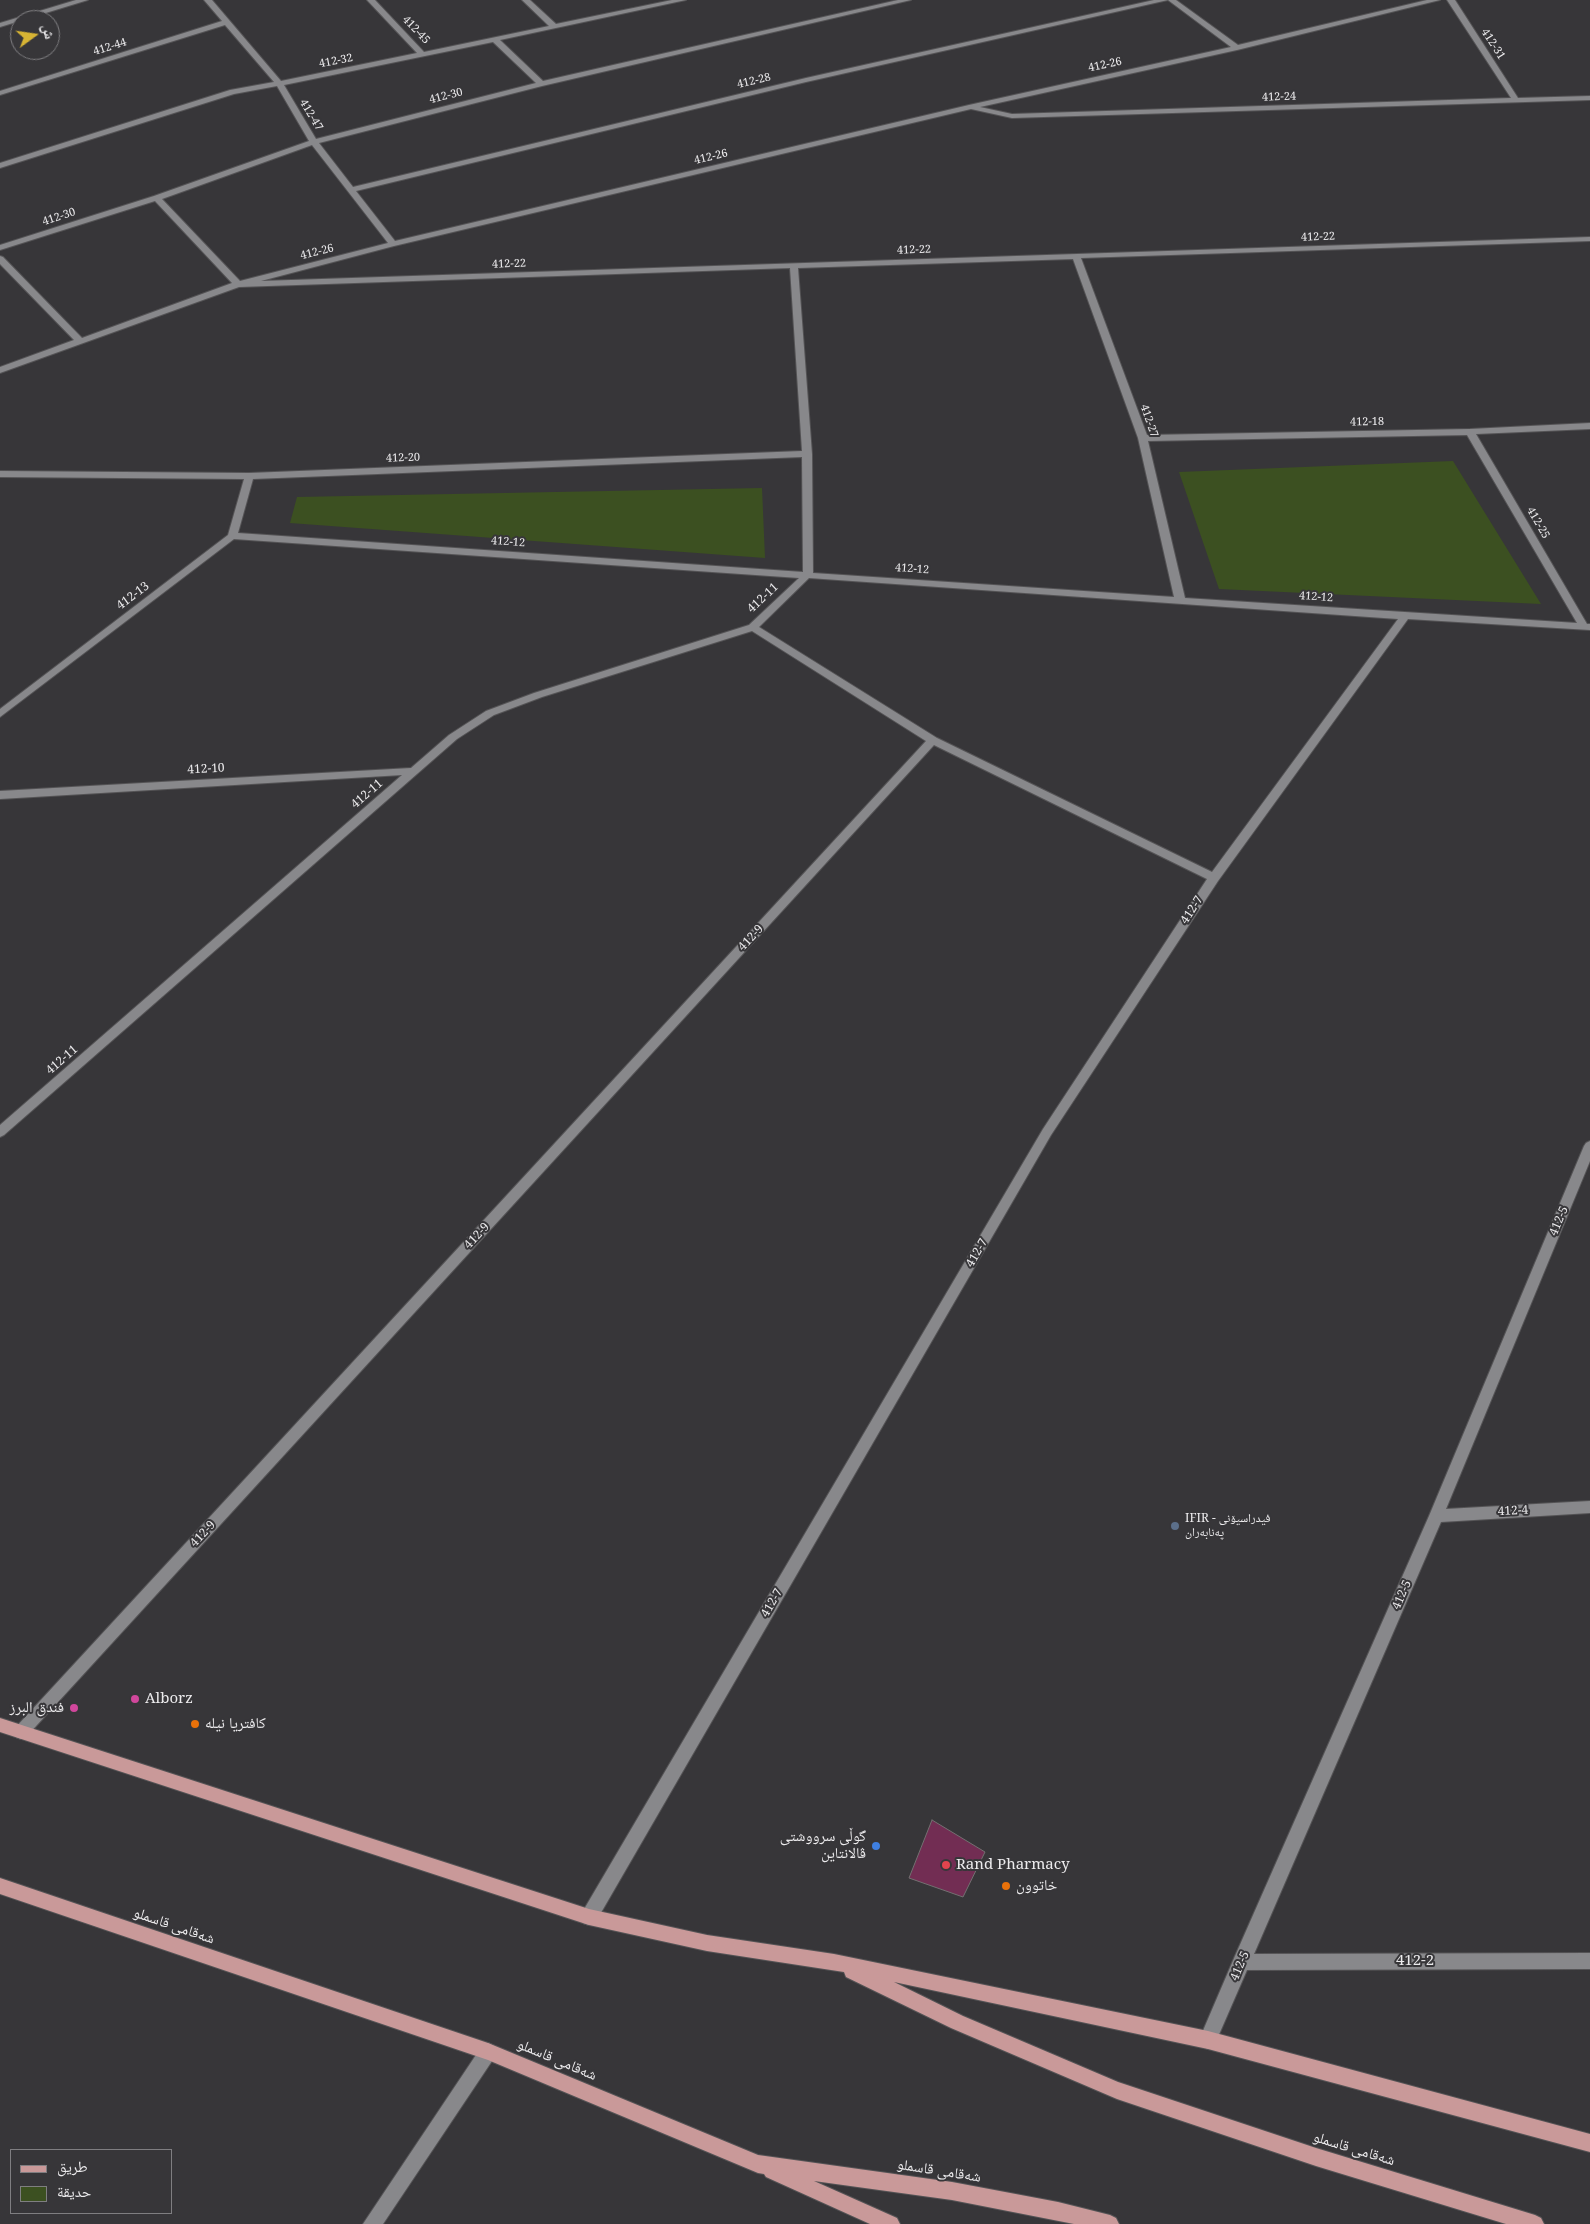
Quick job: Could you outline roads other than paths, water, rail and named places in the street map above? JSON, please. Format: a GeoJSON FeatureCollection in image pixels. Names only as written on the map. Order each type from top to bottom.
{"type":"FeatureCollection","features":[{"type":"Feature","properties":{"kind":"main road"},"geometry":{"type":"LineString","coordinates":[[0,1725],[590,1917],[707,1943],[834,1962],[1208,2040],[1590,2143]]}},
{"type":"Feature","properties":{"kind":"main road","name":"شەقامی قاسملو"},"geometry":{"type":"LineString","coordinates":[[0,1886],[488,2052],[758,2164],[952,2191],[1058,2211],[1110,2224]]}},
{"type":"Feature","properties":{"kind":"main road","name":"شەقامی قاسملو"},"geometry":{"type":"LineString","coordinates":[[834,1962],[958,2022],[1117,2090],[1316,2157],[1535,2224]]}},
{"type":"Feature","properties":{"kind":"main road"},"geometry":{"type":"LineString","coordinates":[[758,2164],[891,2224]]}},
{"type":"Feature","properties":{"kind":"street"},"geometry":{"type":"LineString","coordinates":[[0,25],[84,0]]}},
{"type":"Feature","properties":{"kind":"street","name":"412-47"},"geometry":{"type":"LineString","coordinates":[[208,0],[279,83],[314,142],[393,244]]}},
{"type":"Feature","properties":{"kind":"street","name":"412-45"},"geometry":{"type":"LineString","coordinates":[[371,0],[423,55]]}},
{"type":"Feature","properties":{"kind":"street"},"geometry":{"type":"LineString","coordinates":[[526,0],[555,27]]}},
{"type":"Feature","properties":{"kind":"street","name":"412-32"},"geometry":{"type":"LineString","coordinates":[[0,166],[233,92],[423,55],[681,0]]}},
{"type":"Feature","properties":{"kind":"street","name":"412-30"},"geometry":{"type":"LineString","coordinates":[[0,248],[157,198],[314,142],[541,84],[907,0]]}},
{"type":"Feature","properties":{"kind":"street","name":"412-28"},"geometry":{"type":"LineString","coordinates":[[350,190],[796,82],[1164,0]]}},
{"type":"Feature","properties":{"kind":"street"},"geometry":{"type":"LineString","coordinates":[[1171,0],[1237,48]]}},
{"type":"Feature","properties":{"kind":"street","name":"412-26"},"geometry":{"type":"LineString","coordinates":[[0,370],[238,284],[393,244],[970,107],[1237,48],[1436,0]]}},
{"type":"Feature","properties":{"kind":"street","name":"412-31"},"geometry":{"type":"LineString","coordinates":[[1451,0],[1516,100]]}},
{"type":"Feature","properties":{"kind":"street","name":"412-44"},"geometry":{"type":"LineString","coordinates":[[0,93],[227,22]]}},
{"type":"Feature","properties":{"kind":"street"},"geometry":{"type":"LineString","coordinates":[[494,39],[541,84]]}},
{"type":"Feature","properties":{"kind":"street","name":"412-24"},"geometry":{"type":"LineString","coordinates":[[970,107],[1012,116],[1590,98]]}},
{"type":"Feature","properties":{"kind":"street"},"geometry":{"type":"LineString","coordinates":[[157,198],[238,284]]}},
{"type":"Feature","properties":{"kind":"street","name":"412-22"},"geometry":{"type":"LineString","coordinates":[[238,284],[1590,239]]}},
{"type":"Feature","properties":{"kind":"street","name":"412-27"},"geometry":{"type":"LineString","coordinates":[[1076,256],[1143,438],[1180,600]]}},
{"type":"Feature","properties":{"kind":"street"},"geometry":{"type":"LineString","coordinates":[[0,259],[80,341]]}},
{"type":"Feature","properties":{"kind":"street"},"geometry":{"type":"LineString","coordinates":[[794,266],[807,454],[808,574]]}},
{"type":"Feature","properties":{"kind":"street","name":"412-18"},"geometry":{"type":"LineString","coordinates":[[1143,438],[1470,432],[1590,426]]}},
{"type":"Feature","properties":{"kind":"street","name":"412-25"},"geometry":{"type":"LineString","coordinates":[[1470,432],[1587,627]]}},
{"type":"Feature","properties":{"kind":"street","name":"412-20"},"geometry":{"type":"LineString","coordinates":[[0,474],[250,476],[807,454]]}},
{"type":"Feature","properties":{"kind":"street"},"geometry":{"type":"LineString","coordinates":[[232,536],[250,476]]}},
{"type":"Feature","properties":{"kind":"street","name":"412-12"},"geometry":{"type":"LineString","coordinates":[[232,536],[1587,627]]}},
{"type":"Feature","properties":{"kind":"street","name":"412-13"},"geometry":{"type":"LineString","coordinates":[[0,714],[232,536]]}},
{"type":"Feature","properties":{"kind":"street","name":"412-11"},"geometry":{"type":"LineString","coordinates":[[0,1132],[453,737],[490,713],[538,695],[753,627],[808,574]]}},
{"type":"Feature","properties":{"kind":"street","name":"412-7"},"geometry":{"type":"LineString","coordinates":[[590,1917],[1047,1132],[1214,878],[1405,616]]}},
{"type":"Feature","properties":{"kind":"street"},"geometry":{"type":"LineString","coordinates":[[753,627],[933,740],[1214,878]]}},
{"type":"Feature","properties":{"kind":"street","name":"412-9"},"geometry":{"type":"LineString","coordinates":[[21,1732],[933,740]]}},
{"type":"Feature","properties":{"kind":"street","name":"412-10"},"geometry":{"type":"LineString","coordinates":[[0,795],[414,771]]}},
{"type":"Feature","properties":{"kind":"street","name":"412-5"},"geometry":{"type":"LineString","coordinates":[[1208,2040],[1436,1516],[1590,1146]]}},
{"type":"Feature","properties":{"kind":"street","name":"412-4"},"geometry":{"type":"LineString","coordinates":[[1436,1516],[1590,1507]]}},
{"type":"Feature","properties":{"kind":"street","name":"412-2"},"geometry":{"type":"LineString","coordinates":[[1241,1962],[1590,1961]]}},
{"type":"Feature","properties":{"kind":"street"},"geometry":{"type":"LineString","coordinates":[[372,2224],[488,2052]]}},
{"type":"Feature","properties":{"kind":"place","name":"IFIR - فیدراسیۆنی پەنابەران"},"geometry":{"type":"Point","coordinates":[1175,1526]}},
{"type":"Feature","properties":{"kind":"place","name":"Alborz"},"geometry":{"type":"Point","coordinates":[135,1699]}},
{"type":"Feature","properties":{"kind":"place","name":"فندق البرز"},"geometry":{"type":"Point","coordinates":[74,1708]}},
{"type":"Feature","properties":{"kind":"place","name":"کافتریا نیلە"},"geometry":{"type":"Point","coordinates":[195,1724]}},
{"type":"Feature","properties":{"kind":"place","name":"گوڵی سرووشتی ڤالانتاین"},"geometry":{"type":"Point","coordinates":[876,1846]}},
{"type":"Feature","properties":{"kind":"place","name":"Rand Pharmacy"},"geometry":{"type":"Point","coordinates":[946,1865]}},
{"type":"Feature","properties":{"kind":"place","name":"خاتوون"},"geometry":{"type":"Point","coordinates":[1006,1886]}}]}
